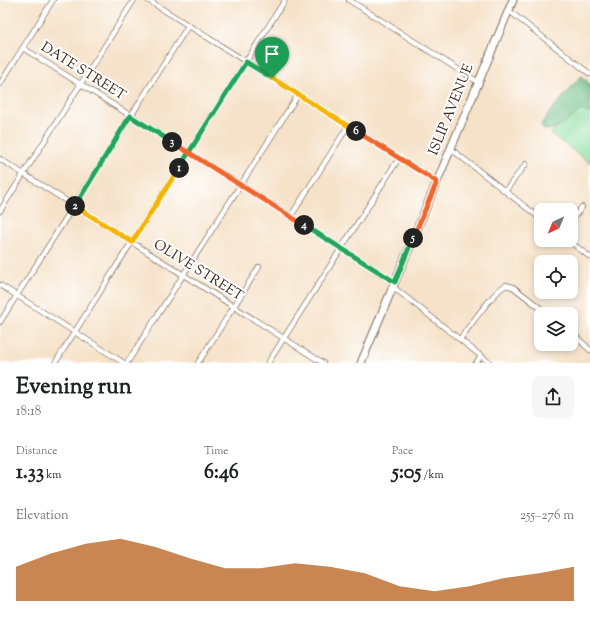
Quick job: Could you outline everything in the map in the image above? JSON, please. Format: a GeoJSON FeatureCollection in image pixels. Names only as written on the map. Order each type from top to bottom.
{"type":"FeatureCollection","features":[{"type":"Feature","properties":{"kind":"main road","name":"ISLIP AVENUE"},"geometry":{"type":"LineString","coordinates":[[361,363],[513,0]]}},
{"type":"Feature","properties":{"kind":"street"},"geometry":{"type":"LineString","coordinates":[[0,84],[53,0]]}},
{"type":"Feature","properties":{"kind":"street"},"geometry":{"type":"LineString","coordinates":[[0,211],[134,0]]}},
{"type":"Feature","properties":{"kind":"street"},"geometry":{"type":"LineString","coordinates":[[148,0],[437,182]]}},
{"type":"Feature","properties":{"kind":"street"},"geometry":{"type":"LineString","coordinates":[[55,363],[285,0]]}},
{"type":"Feature","properties":{"kind":"street"},"geometry":{"type":"LineString","coordinates":[[349,0],[478,82]]}},
{"type":"Feature","properties":{"kind":"street"},"geometry":{"type":"LineString","coordinates":[[508,10],[590,74]]}},
{"type":"Feature","properties":{"kind":"street"},"geometry":{"type":"LineString","coordinates":[[0,322],[188,26]]}},
{"type":"Feature","properties":{"kind":"street","name":"DATE STREET"},"geometry":{"type":"LineString","coordinates":[[23,48],[341,248],[394,285],[490,363]]}},
{"type":"Feature","properties":{"kind":"street"},"geometry":{"type":"LineString","coordinates":[[127,363],[298,94]]}},
{"type":"Feature","properties":{"kind":"street"},"geometry":{"type":"LineString","coordinates":[[291,216],[348,126]]}},
{"type":"Feature","properties":{"kind":"street"},"geometry":{"type":"LineString","coordinates":[[451,149],[534,214]]}},
{"type":"Feature","properties":{"kind":"street"},"geometry":{"type":"LineString","coordinates":[[268,363],[398,158]]}},
{"type":"Feature","properties":{"kind":"street","name":"OLIVE STREET"},"geometry":{"type":"LineString","coordinates":[[0,159],[323,363]]}},
{"type":"Feature","properties":{"kind":"street"},"geometry":{"type":"LineString","coordinates":[[505,192],[526,164]]}},
{"type":"Feature","properties":{"kind":"street"},"geometry":{"type":"LineString","coordinates":[[578,213],[582,208]]}},
{"type":"Feature","properties":{"kind":"street"},"geometry":{"type":"LineString","coordinates":[[577,247],[590,257]]}},
{"type":"Feature","properties":{"kind":"street"},"geometry":{"type":"LineString","coordinates":[[198,363],[259,267]]}},
{"type":"Feature","properties":{"kind":"street"},"geometry":{"type":"LineString","coordinates":[[0,285],[124,363]]}},
{"type":"Feature","properties":{"kind":"street"},"geometry":{"type":"LineString","coordinates":[[460,339],[494,296],[506,285],[513,287],[539,307]]}},
{"type":"Feature","properties":{"kind":"street"},"geometry":{"type":"LineString","coordinates":[[578,339],[590,350]]}},
{"type":"Feature","properties":{"kind":"street"},"geometry":{"type":"LineString","coordinates":[[476,363],[481,356]]}},
{"type":"Feature","properties":{"kind":"green space"},"geometry":{"type":"Polygon","coordinates":[[[581,76],[590,84],[590,114],[581,110],[559,126],[549,130],[544,130],[541,125],[549,113],[581,76]]]}},
{"type":"Feature","properties":{"kind":"green space"},"geometry":{"type":"Polygon","coordinates":[[[590,86],[590,163],[551,134],[590,86]]]}},
{"type":"Feature","properties":{"kind":"route"},"geometry":{"type":"LineString","coordinates":[[272,78],[246,62],[189,152],[132,242],[74,206],[130,116],[189,152],[395,282],[437,182],[272,78]]}}]}
